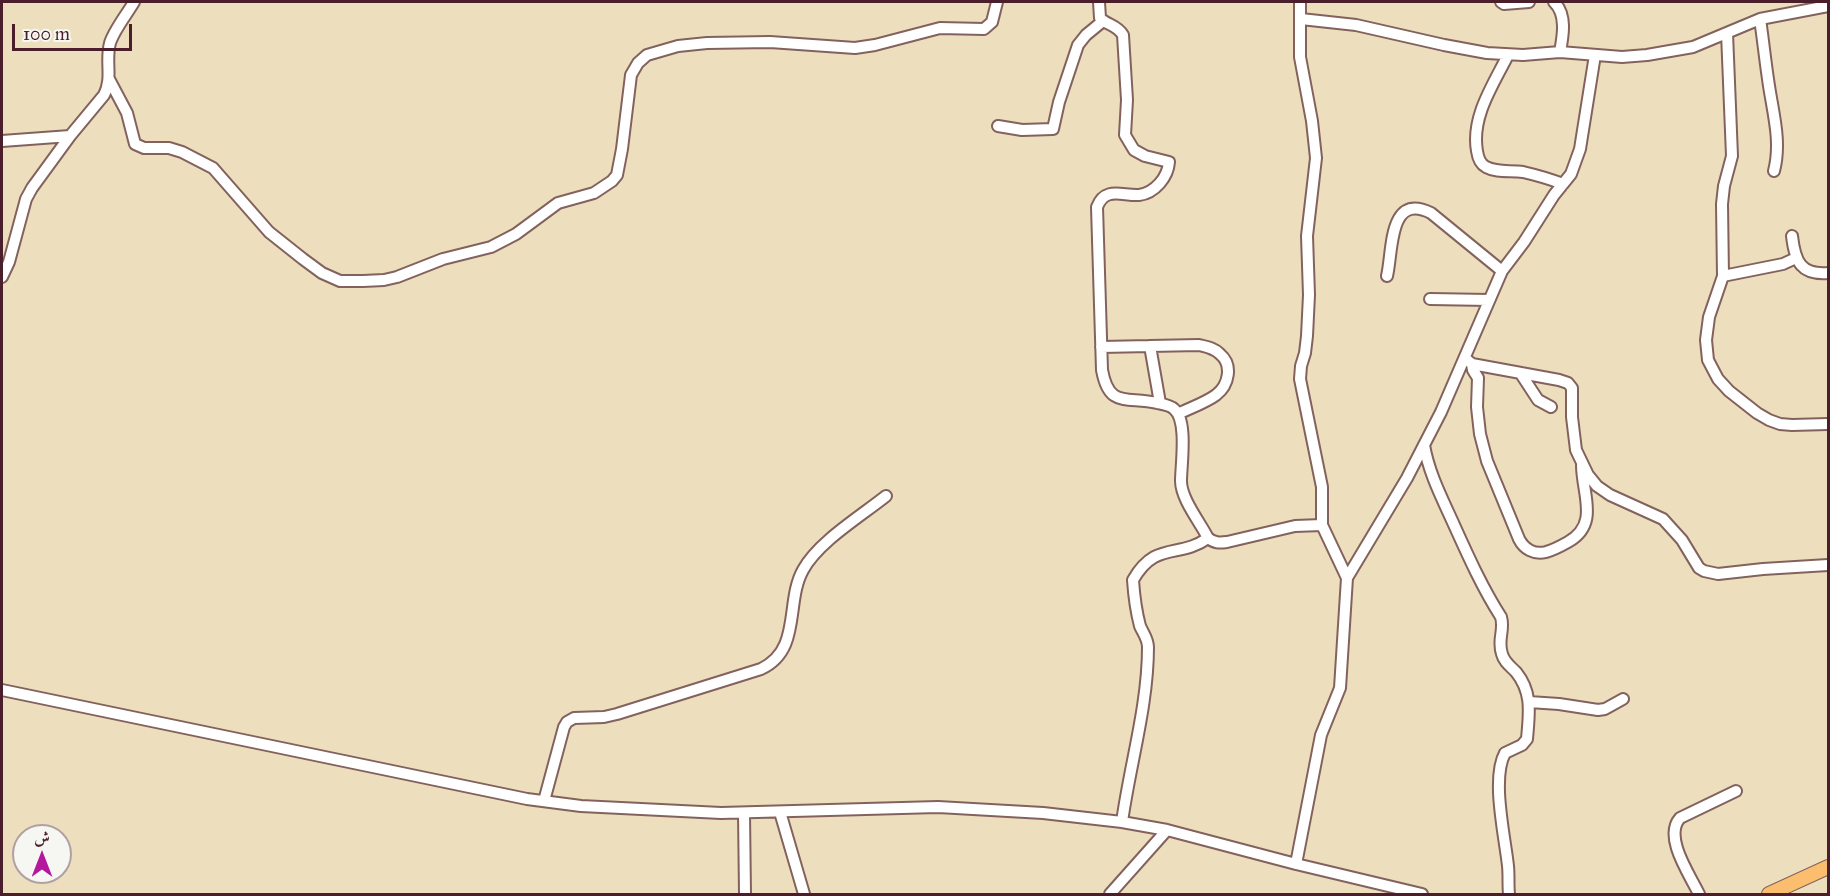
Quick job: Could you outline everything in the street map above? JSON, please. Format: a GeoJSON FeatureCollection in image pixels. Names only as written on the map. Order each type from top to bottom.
{"type":"FeatureCollection","features":[{"type":"Feature","properties":{"kind":"main road"},"geometry":{"type":"LineString","coordinates":[[1769,894],[1828,867]]}},
{"type":"Feature","properties":{"kind":"street"},"geometry":{"type":"LineString","coordinates":[[2,277],[9,262],[26,199],[32,188],[108,88],[110,43],[134,2]]}},
{"type":"Feature","properties":{"kind":"street"},"geometry":{"type":"LineString","coordinates":[[110,79],[128,113],[135,144],[144,148],[169,148],[213,168],[268,232],[322,273],[340,281],[384,280],[443,259],[500,243],[558,203],[594,193],[612,181],[616,175],[622,149],[632,75],[638,63],[647,55],[678,46],[707,43],[770,42],[855,48],[940,28],[984,29],[992,22],[997,2]]}},
{"type":"Feature","properties":{"kind":"street"},"geometry":{"type":"LineString","coordinates":[[1100,2],[1100,18],[1114,25],[1123,35],[1127,140],[1134,150],[1145,156],[1169,162],[1169,168],[1162,182],[1149,192],[1139,195],[1115,193],[1100,199],[1097,207],[1102,370],[1107,390],[1114,397],[1160,403],[1174,409],[1178,414],[1183,444],[1180,483],[1183,493],[1208,538],[1218,543],[1227,542],[1295,526],[1322,525]]}},
{"type":"Feature","properties":{"kind":"street"},"geometry":{"type":"LineString","coordinates":[[1300,2],[1300,57],[1312,121],[1316,158],[1307,236],[1309,295],[1307,336],[1300,379],[1322,487],[1322,525],[1347,578]]}},
{"type":"Feature","properties":{"kind":"street"},"geometry":{"type":"LineString","coordinates":[[1501,2],[1511,4],[1529,2]]}},
{"type":"Feature","properties":{"kind":"street"},"geometry":{"type":"LineString","coordinates":[[1554,2],[1560,7],[1562,16],[1563,38],[1560,52]]}},
{"type":"Feature","properties":{"kind":"street"},"geometry":{"type":"LineString","coordinates":[[1301,19],[1356,25],[1444,45],[1508,55],[1560,52],[1622,57],[1663,53],[1692,47],[1760,19],[1828,6]]}},
{"type":"Feature","properties":{"kind":"street"},"geometry":{"type":"LineString","coordinates":[[1760,19],[1776,129],[1777,148],[1774,171]]}},
{"type":"Feature","properties":{"kind":"street"},"geometry":{"type":"LineString","coordinates":[[998,126],[1022,130],[1053,129],[1059,102],[1078,45],[1103,21]]}},
{"type":"Feature","properties":{"kind":"street"},"geometry":{"type":"LineString","coordinates":[[1727,33],[1732,156],[1722,204],[1723,276],[1712,308],[1706,340],[1708,360],[1718,379],[1757,414],[1780,424],[1828,424]]}},
{"type":"Feature","properties":{"kind":"street"},"geometry":{"type":"LineString","coordinates":[[1508,55],[1478,119],[1476,140],[1478,156],[1482,165],[1488,168],[1521,172],[1563,184]]}},
{"type":"Feature","properties":{"kind":"street"},"geometry":{"type":"LineString","coordinates":[[1296,864],[1321,735],[1340,688],[1347,578],[1407,478],[1469,361],[1489,300],[1502,271],[1571,174],[1580,149],[1595,55]]}},
{"type":"Feature","properties":{"kind":"street"},"geometry":{"type":"LineString","coordinates":[[2,141],[70,136]]}},
{"type":"Feature","properties":{"kind":"street"},"geometry":{"type":"LineString","coordinates":[[1387,276],[1394,229],[1401,215],[1418,208],[1431,213],[1502,271]]}},
{"type":"Feature","properties":{"kind":"street"},"geometry":{"type":"LineString","coordinates":[[1792,236],[1796,258],[1804,269],[1810,272],[1828,273]]}},
{"type":"Feature","properties":{"kind":"street"},"geometry":{"type":"LineString","coordinates":[[1723,276],[1782,264],[1796,258]]}},
{"type":"Feature","properties":{"kind":"street"},"geometry":{"type":"LineString","coordinates":[[1430,299],[1489,300]]}},
{"type":"Feature","properties":{"kind":"street"},"geometry":{"type":"LineString","coordinates":[[1101,347],[1188,344],[1206,346],[1222,355],[1228,365],[1227,378],[1219,393],[1178,414]]}},
{"type":"Feature","properties":{"kind":"street"},"geometry":{"type":"LineString","coordinates":[[1150,346],[1160,403]]}},
{"type":"Feature","properties":{"kind":"street"},"geometry":{"type":"LineString","coordinates":[[1469,361],[1568,383],[1572,387],[1576,450],[1582,464],[1598,486],[1610,495],[1657,515],[1667,522],[1682,540],[1699,568],[1704,571],[1718,574],[1828,565]]}},
{"type":"Feature","properties":{"kind":"street"},"geometry":{"type":"LineString","coordinates":[[1469,361],[1478,378],[1478,423],[1487,461],[1519,539],[1525,548],[1539,553],[1548,552],[1575,538],[1581,532],[1585,524],[1587,507],[1582,464]]}},
{"type":"Feature","properties":{"kind":"street"},"geometry":{"type":"LineString","coordinates":[[1521,374],[1538,400],[1551,407]]}},
{"type":"Feature","properties":{"kind":"street"},"geometry":{"type":"LineString","coordinates":[[1424,445],[1427,463],[1435,484],[1471,562],[1501,617],[1503,623],[1499,645],[1503,658],[1524,684],[1528,694],[1527,739],[1522,745],[1505,753],[1499,769],[1509,894]]}},
{"type":"Feature","properties":{"kind":"street"},"geometry":{"type":"LineString","coordinates":[[544,801],[564,727],[569,720],[574,717],[604,717],[617,714],[761,669],[775,660],[786,645],[802,571],[821,547],[886,496]]}},
{"type":"Feature","properties":{"kind":"street"},"geometry":{"type":"LineString","coordinates":[[1122,822],[1127,784],[1140,724],[1148,644],[1134,598],[1133,580],[1146,562],[1157,555],[1198,545],[1208,538]]}},
{"type":"Feature","properties":{"kind":"street"},"geometry":{"type":"LineString","coordinates":[[2,690],[544,801],[581,806],[744,813],[950,807],[1043,813],[1122,822],[1167,830],[1422,894]]}},
{"type":"Feature","properties":{"kind":"street"},"geometry":{"type":"LineString","coordinates":[[1529,702],[1598,710],[1614,705],[1623,699]]}},
{"type":"Feature","properties":{"kind":"street"},"geometry":{"type":"LineString","coordinates":[[1700,894],[1675,843],[1673,833],[1675,823],[1689,813],[1736,791]]}},
{"type":"Feature","properties":{"kind":"street"},"geometry":{"type":"LineString","coordinates":[[780,812],[804,894]]}},
{"type":"Feature","properties":{"kind":"street"},"geometry":{"type":"LineString","coordinates":[[744,813],[745,894]]}},
{"type":"Feature","properties":{"kind":"street"},"geometry":{"type":"LineString","coordinates":[[1114,892],[1167,830]]}}]}
